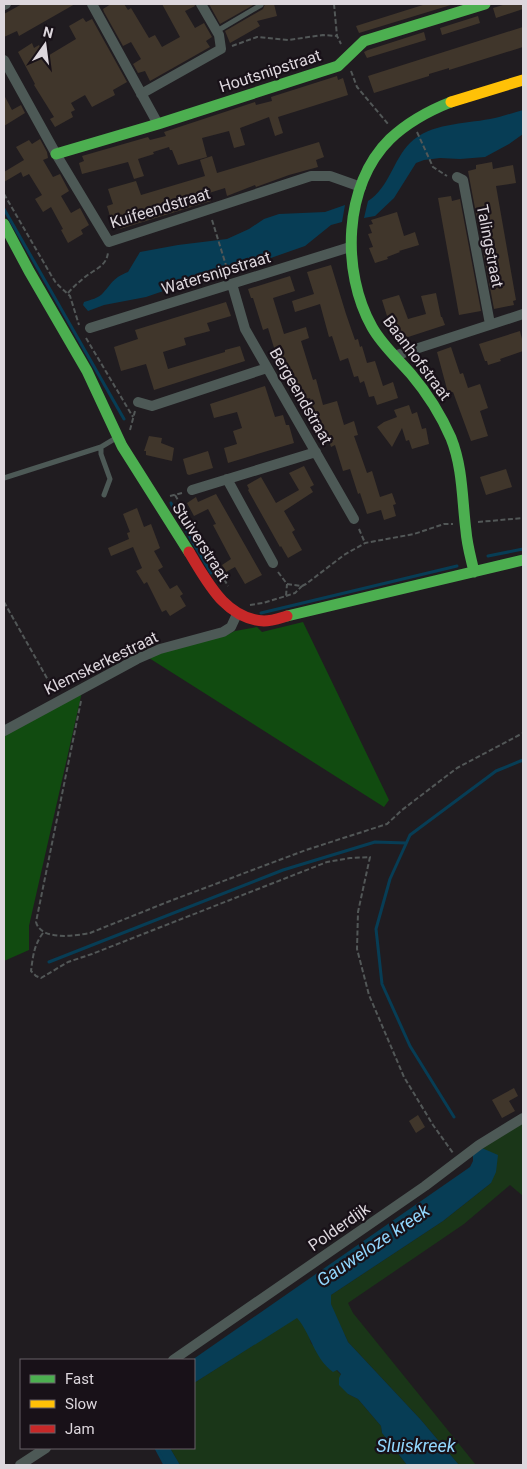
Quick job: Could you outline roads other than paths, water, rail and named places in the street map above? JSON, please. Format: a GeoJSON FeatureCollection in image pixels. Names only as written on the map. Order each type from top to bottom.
{"type":"FeatureCollection","features":[{"type":"Feature","properties":{"kind":"street"},"geometry":{"type":"LineString","coordinates":[[92,4],[158,124]]}},
{"type":"Feature","properties":{"kind":"street"},"geometry":{"type":"LineString","coordinates":[[141,94],[220,49],[219,35],[201,4]]}},
{"type":"Feature","properties":{"kind":"street","name":"Houtsnipstraat"},"geometry":{"type":"LineString","coordinates":[[56,154],[158,124],[338,66],[364,41],[485,4]]}},
{"type":"Feature","properties":{"kind":"street","name":"Kuifeendstraat"},"geometry":{"type":"LineString","coordinates":[[4,60],[108,242],[311,176],[330,176],[362,187]]}},
{"type":"Feature","properties":{"kind":"street","name":"Baanhofstraat"},"geometry":{"type":"LineString","coordinates":[[474,572],[467,539],[461,473],[451,438],[426,392],[381,342],[362,309],[354,277],[350,247],[354,211],[362,187],[372,164],[396,133],[411,121],[431,110],[523,80]]}},
{"type":"Feature","properties":{"kind":"street","name":"Talingstraat"},"geometry":{"type":"LineString","coordinates":[[457,177],[463,180],[490,324]]}},
{"type":"Feature","properties":{"kind":"street","name":"Stuiverstraat"},"geometry":{"type":"LineString","coordinates":[[4,224],[87,370],[117,436],[212,590],[222,602],[237,614],[252,620],[266,621],[523,560]]}},
{"type":"Feature","properties":{"kind":"street","name":"Watersnipstraat"},"geometry":{"type":"LineString","coordinates":[[86,332],[350,247]]}},
{"type":"Feature","properties":{"kind":"street","name":"Bergeendstraat"},"geometry":{"type":"LineString","coordinates":[[232,284],[246,329],[354,519]]}},
{"type":"Feature","properties":{"kind":"street"},"geometry":{"type":"LineString","coordinates":[[394,356],[523,314]]}},
{"type":"Feature","properties":{"kind":"street"},"geometry":{"type":"LineString","coordinates":[[138,402],[152,406],[267,368]]}},
{"type":"Feature","properties":{"kind":"street"},"geometry":{"type":"LineString","coordinates":[[192,490],[316,452]]}},
{"type":"Feature","properties":{"kind":"street"},"geometry":{"type":"LineString","coordinates":[[227,479],[273,563]]}},
{"type":"Feature","properties":{"kind":"street","name":"Klemskerkestraat"},"geometry":{"type":"LineString","coordinates":[[4,731],[84,687],[160,649],[223,632],[231,627],[237,614]]}},
{"type":"Feature","properties":{"kind":"street","name":"Polderdijk"},"geometry":{"type":"LineString","coordinates":[[174,1359],[417,1191],[492,1136],[523,1118]]}},
{"type":"Feature","properties":{"kind":"street"},"geometry":{"type":"LineString","coordinates":[[20,1465],[44,1449]]}},
{"type":"Feature","properties":{"kind":"lane"},"geometry":{"type":"LineString","coordinates":[[217,31],[261,6]]}},
{"type":"Feature","properties":{"kind":"lane"},"geometry":{"type":"LineString","coordinates":[[4,478],[101,447],[117,436]]}},
{"type":"Feature","properties":{"kind":"lane"},"geometry":{"type":"LineString","coordinates":[[101,447],[110,479],[104,495]]}},
{"type":"Feature","properties":{"kind":"water"},"geometry":{"type":"Polygon","coordinates":[[[523,110],[523,134],[509,144],[485,157],[440,158],[416,163],[394,198],[375,216],[364,218],[368,201],[381,189],[399,157],[418,136],[437,128],[494,118],[523,110]]]}},
{"type":"Feature","properties":{"kind":"water"},"geometry":{"type":"Polygon","coordinates":[[[345,205],[342,222],[331,225],[305,246],[265,260],[206,271],[192,276],[175,287],[146,297],[104,305],[88,311],[83,305],[84,302],[101,295],[116,278],[128,272],[140,252],[227,239],[249,229],[264,219],[279,214],[325,212],[345,205]]]}},
{"type":"Feature","properties":{"kind":"water","name":"Sluiskreek"},"geometry":{"type":"Polygon","coordinates":[[[482,1148],[498,1155],[496,1172],[491,1183],[443,1221],[331,1295],[331,1304],[348,1342],[421,1420],[459,1465],[407,1465],[382,1433],[381,1426],[358,1399],[348,1394],[339,1385],[341,1374],[337,1370],[333,1372],[321,1360],[297,1318],[195,1382],[195,1359],[193,1359],[470,1167],[473,1155],[482,1148]]]}},
{"type":"Feature","properties":{"kind":"water"},"geometry":{"type":"Polygon","coordinates":[[[157,1449],[171,1449],[180,1465],[165,1465],[157,1449]]]}},
{"type":"Feature","properties":{"kind":"waterway"},"geometry":{"type":"LineString","coordinates":[[4,209],[124,419]]}},
{"type":"Feature","properties":{"kind":"waterway"},"geometry":{"type":"LineString","coordinates":[[171,503],[211,573]]}},
{"type":"Feature","properties":{"kind":"waterway"},"geometry":{"type":"LineString","coordinates":[[488,556],[523,549]]}},
{"type":"Feature","properties":{"kind":"waterway"},"geometry":{"type":"LineString","coordinates":[[261,613],[457,566]]}},
{"type":"Feature","properties":{"kind":"waterway","name":"Gauweloze kreek"},"geometry":{"type":"LineString","coordinates":[[454,1117],[410,1046],[382,984],[376,929],[390,879],[410,835],[496,771],[523,760]]}},
{"type":"Feature","properties":{"kind":"waterway"},"geometry":{"type":"LineString","coordinates":[[49,962],[283,870],[375,842],[406,843]]}},
{"type":"Feature","properties":{"kind":"waterway"},"geometry":{"type":"LineString","coordinates":[[157,1449],[165,1465]]}}]}
